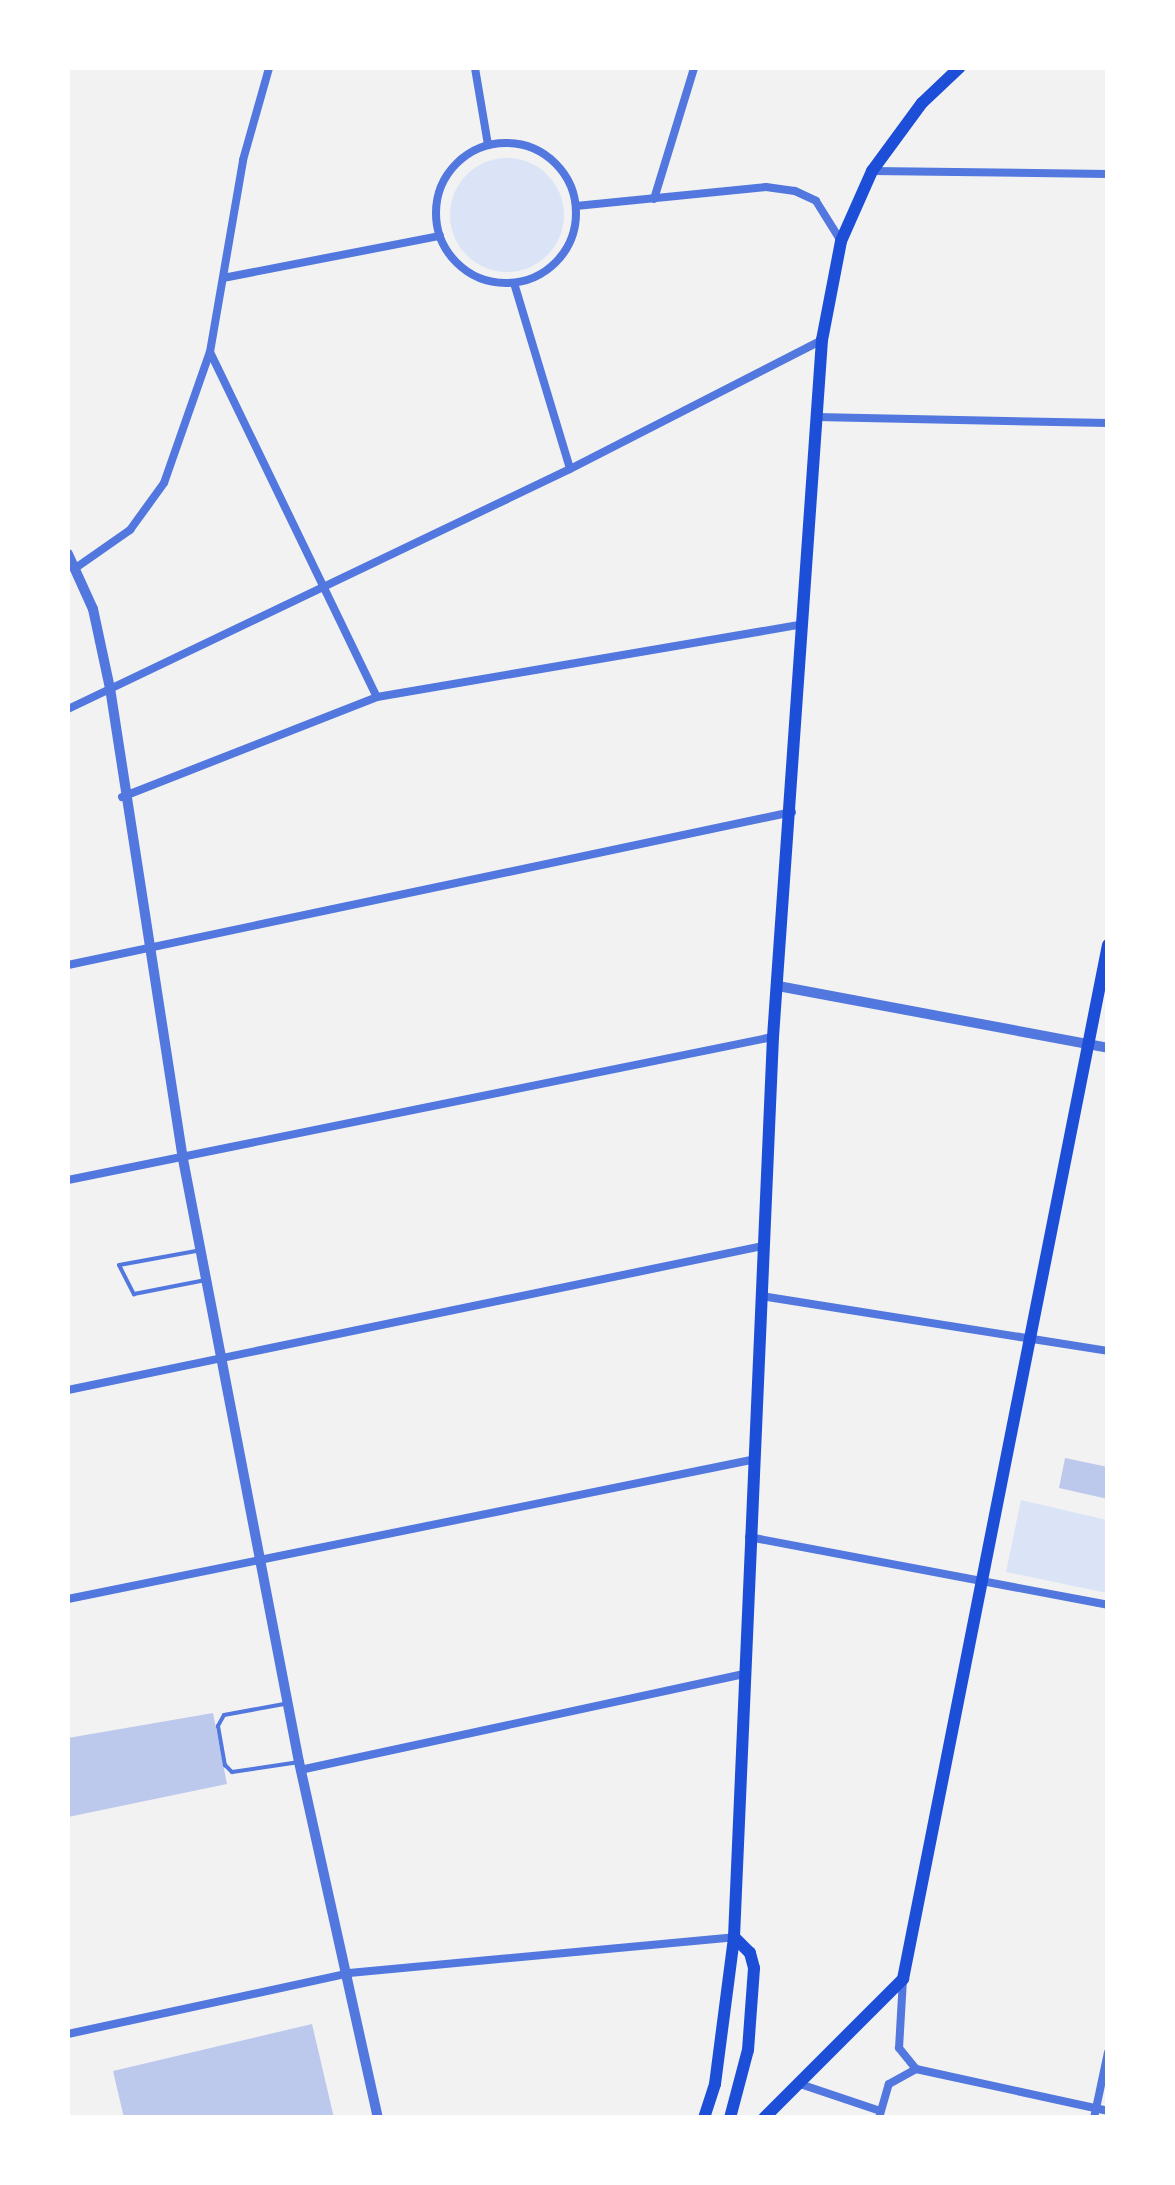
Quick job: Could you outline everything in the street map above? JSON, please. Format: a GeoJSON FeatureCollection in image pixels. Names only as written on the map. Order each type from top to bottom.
{"type":"FeatureCollection","features":[{"type":"Feature","properties":{"kind":"main road"},"geometry":{"type":"LineString","coordinates":[[704,2118],[715,2084],[734,1937],[751,1460],[773,1037],[793,812],[822,340],[841,241],[872,171],[922,103],[959,68]]}},
{"type":"Feature","properties":{"kind":"main road"},"geometry":{"type":"LineString","coordinates":[[764,2118],[904,1979],[1108,946]]}},
{"type":"Feature","properties":{"kind":"main road"},"geometry":{"type":"LineString","coordinates":[[730,2118],[748,2050],[754,1968],[750,1953],[734,1937]]}},
{"type":"Feature","properties":{"kind":"street"},"geometry":{"type":"LineString","coordinates":[[77,566],[130,530],[164,483],[210,352],[243,160],[270,68]]}},
{"type":"Feature","properties":{"kind":"street"},"geometry":{"type":"LineString","coordinates":[[474,68],[488,146]]}},
{"type":"Feature","properties":{"kind":"street"},"geometry":{"type":"LineString","coordinates":[[654,199],[694,68]]}},
{"type":"Feature","properties":{"kind":"street"},"geometry":{"type":"LineString","coordinates":[[512,144],[546,156],[570,183],[576,206],[575,228],[560,257],[535,278],[514,283],[469,272],[440,236],[436,213],[450,170],[488,146],[512,144]]}},
{"type":"Feature","properties":{"kind":"street"},"geometry":{"type":"LineString","coordinates":[[872,171],[1108,174]]}},
{"type":"Feature","properties":{"kind":"street"},"geometry":{"type":"LineString","coordinates":[[576,206],[766,188],[795,191],[816,201],[841,241]]}},
{"type":"Feature","properties":{"kind":"street"},"geometry":{"type":"LineString","coordinates":[[223,278],[440,236]]}},
{"type":"Feature","properties":{"kind":"street"},"geometry":{"type":"LineString","coordinates":[[514,283],[570,470]]}},
{"type":"Feature","properties":{"kind":"street"},"geometry":{"type":"LineString","coordinates":[[68,709],[323,584],[570,470],[822,340]]}},
{"type":"Feature","properties":{"kind":"street"},"geometry":{"type":"LineString","coordinates":[[210,352],[377,697]]}},
{"type":"Feature","properties":{"kind":"street"},"geometry":{"type":"LineString","coordinates":[[816,417],[1108,423]]}},
{"type":"Feature","properties":{"kind":"street"},"geometry":{"type":"LineString","coordinates":[[68,554],[77,566],[110,688],[145,948],[182,1154],[300,1766],[349,1973],[378,2118]]}},
{"type":"Feature","properties":{"kind":"street"},"geometry":{"type":"LineString","coordinates":[[122,797],[377,697],[802,624]]}},
{"type":"Feature","properties":{"kind":"street"},"geometry":{"type":"LineString","coordinates":[[68,966],[793,812]]}},
{"type":"Feature","properties":{"kind":"street"},"geometry":{"type":"LineString","coordinates":[[778,986],[1108,1048]]}},
{"type":"Feature","properties":{"kind":"street"},"geometry":{"type":"LineString","coordinates":[[68,1180],[773,1037]]}},
{"type":"Feature","properties":{"kind":"street"},"geometry":{"type":"LineString","coordinates":[[68,1390],[763,1246]]}},
{"type":"Feature","properties":{"kind":"street"},"geometry":{"type":"LineString","coordinates":[[760,1296],[1108,1351]]}},
{"type":"Feature","properties":{"kind":"street"},"geometry":{"type":"LineString","coordinates":[[68,1599],[751,1460]]}},
{"type":"Feature","properties":{"kind":"street"},"geometry":{"type":"LineString","coordinates":[[749,1538],[986,1579],[1108,1605]]}},
{"type":"Feature","properties":{"kind":"street"},"geometry":{"type":"LineString","coordinates":[[300,1766],[743,1674]]}},
{"type":"Feature","properties":{"kind":"street"},"geometry":{"type":"LineString","coordinates":[[68,2034],[349,1973],[734,1937]]}},
{"type":"Feature","properties":{"kind":"street"},"geometry":{"type":"LineString","coordinates":[[904,1979],[900,2048],[916,2068],[1095,2113],[1108,2110]]}},
{"type":"Feature","properties":{"kind":"street"},"geometry":{"type":"LineString","coordinates":[[1095,2113],[1108,2052]]}},
{"type":"Feature","properties":{"kind":"street"},"geometry":{"type":"LineString","coordinates":[[797,2083],[879,2114],[889,2084],[916,2068]]}},
{"type":"Feature","properties":{"kind":"lane"},"geometry":{"type":"LineString","coordinates":[[200,1250],[119,1265],[130,1293],[206,1280]]}},
{"type":"Feature","properties":{"kind":"lane"},"geometry":{"type":"LineString","coordinates":[[288,1703],[224,1715],[218,1726],[224,1765],[232,1772],[300,1766]]}},
{"type":"Feature","properties":{"kind":"shaded area"},"geometry":{"type":"Polygon","coordinates":[[[507,158],[529,162],[547,175],[560,193],[564,215],[560,237],[547,255],[529,268],[507,272],[485,268],[467,255],[454,237],[450,215],[454,193],[467,175],[485,162],[507,158]]]}},
{"type":"Feature","properties":{"kind":"shaded area"},"geometry":{"type":"Polygon","coordinates":[[[1021,1500],[1107,1520],[1107,1593],[1006,1572],[1021,1500]]]}},
{"type":"Feature","properties":{"kind":"building"},"geometry":{"type":"Polygon","coordinates":[[[1065,1458],[1108,1467],[1108,1499],[1059,1488],[1065,1458]]]}},
{"type":"Feature","properties":{"kind":"building"},"geometry":{"type":"Polygon","coordinates":[[[213,1713],[227,1784],[68,1817],[68,1738],[213,1713]]]}},
{"type":"Feature","properties":{"kind":"building"},"geometry":{"type":"Polygon","coordinates":[[[312,2024],[334,2118],[124,2118],[113,2071],[312,2024]]]}}]}
